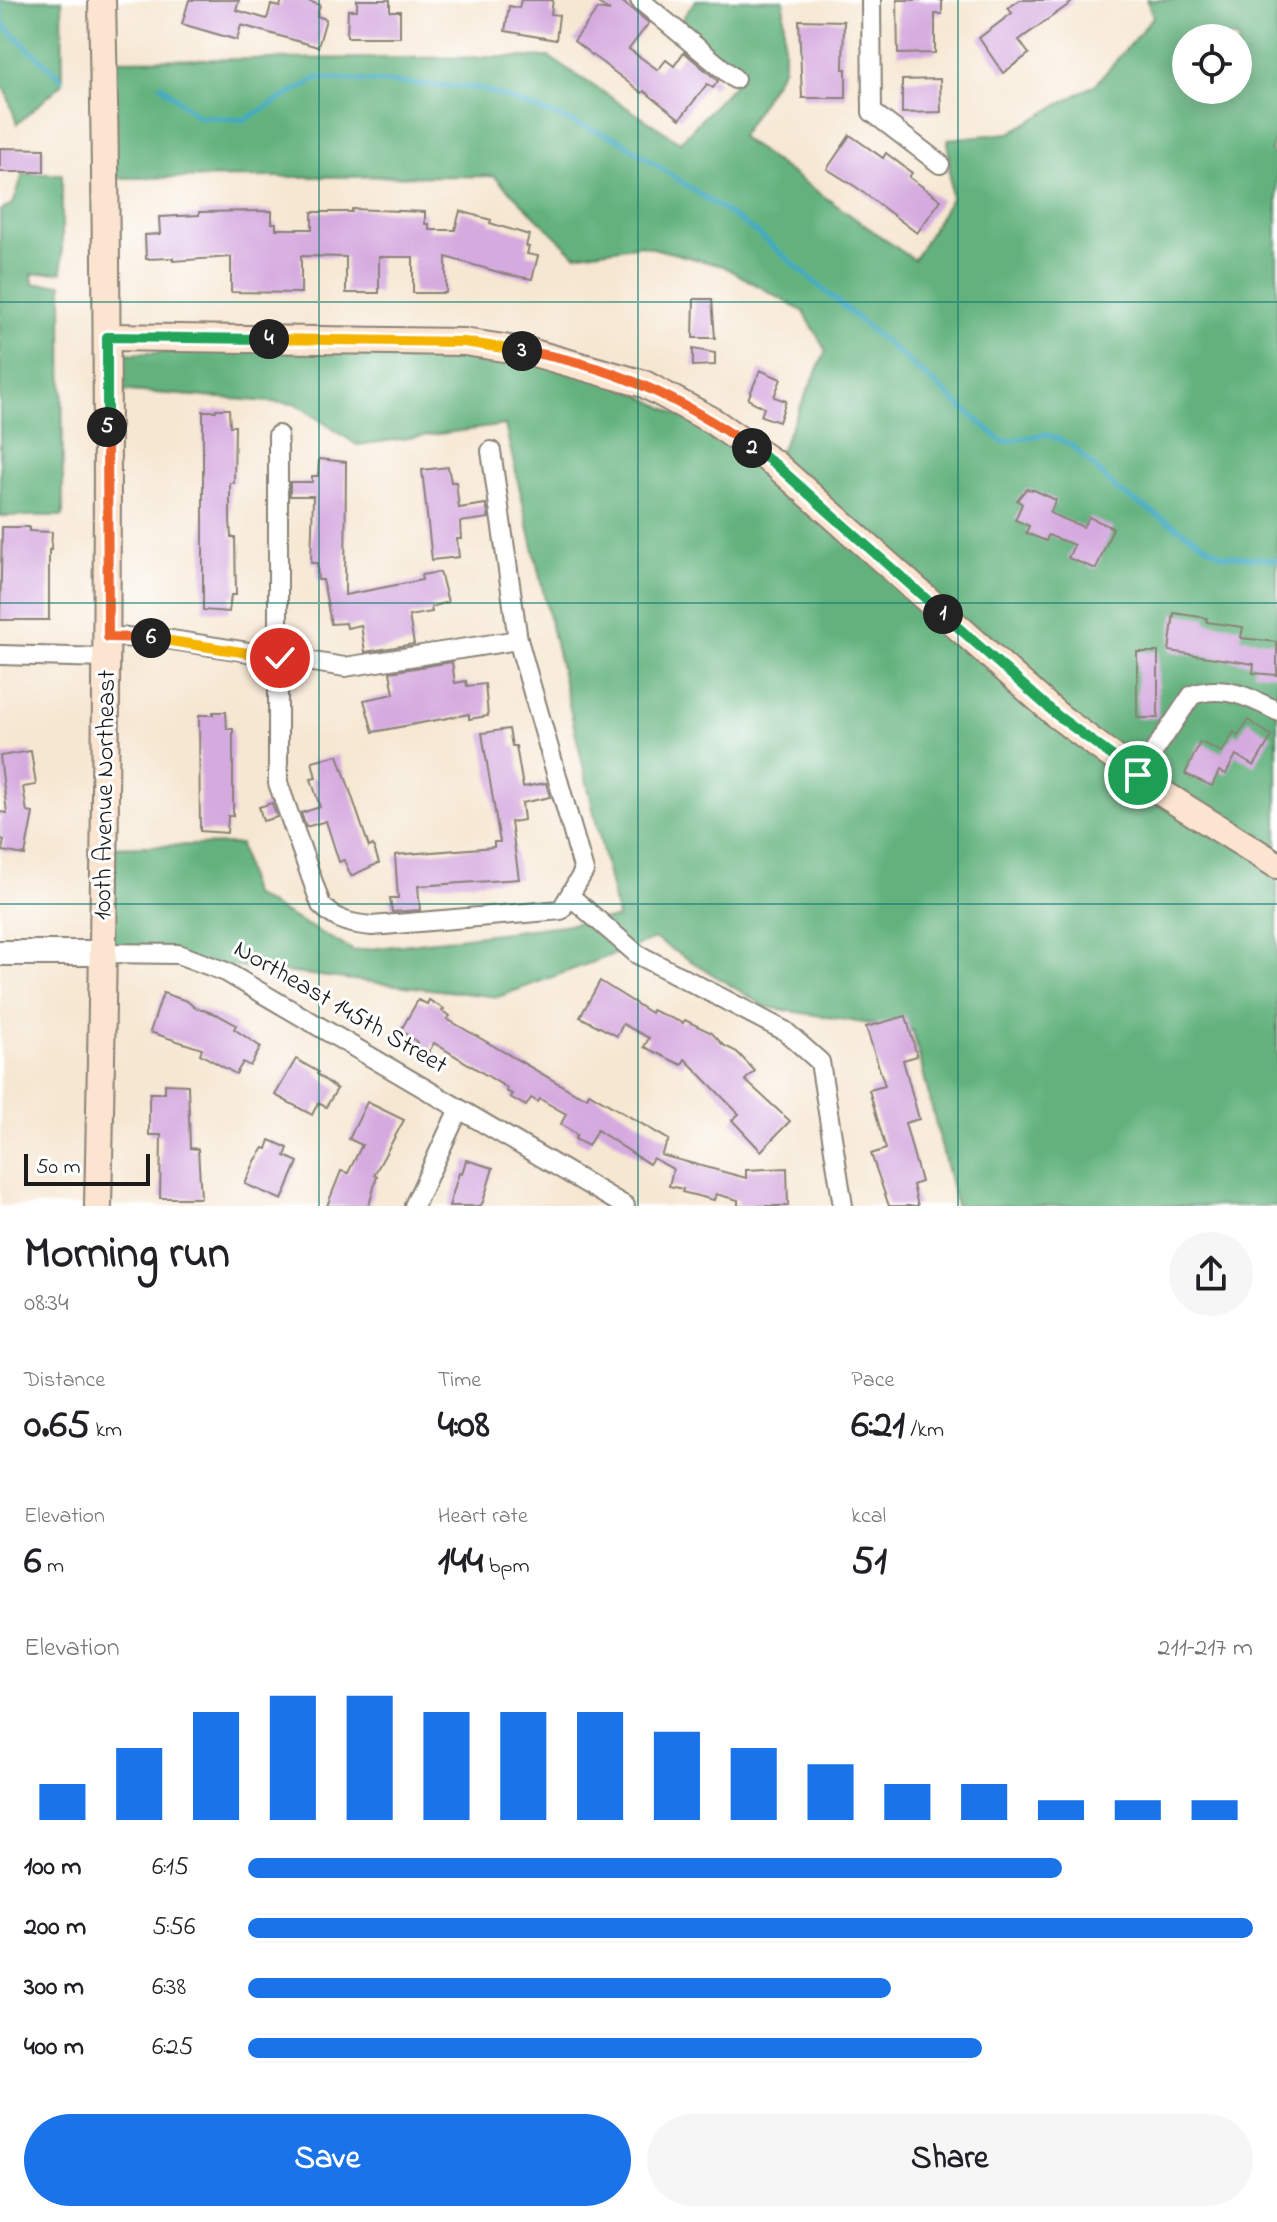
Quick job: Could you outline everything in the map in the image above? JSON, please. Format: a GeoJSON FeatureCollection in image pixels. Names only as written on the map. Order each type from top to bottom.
{"type":"FeatureCollection","features":[{"type":"Feature","properties":{"kind":"main road","name":"100th Avenue Northeast"},"geometry":{"type":"LineString","coordinates":[[98,1206],[108,648],[102,0]]}},
{"type":"Feature","properties":{"kind":"main road"},"geometry":{"type":"LineString","coordinates":[[107,337],[464,342],[530,352],[644,384],[711,420],[775,464],[1058,716],[1138,775],[1277,865]]}},
{"type":"Feature","properties":{"kind":"street"},"geometry":{"type":"LineString","coordinates":[[640,0],[735,79]]}},
{"type":"Feature","properties":{"kind":"street"},"geometry":{"type":"LineString","coordinates":[[871,0],[872,112],[940,164]]}},
{"type":"Feature","properties":{"kind":"street"},"geometry":{"type":"LineString","coordinates":[[278,435],[278,783],[321,905],[334,918],[348,924],[372,926],[561,910],[584,871],[518,640],[491,451]]}},
{"type":"Feature","properties":{"kind":"street"},"geometry":{"type":"LineString","coordinates":[[0,655],[108,648],[159,638],[345,667],[518,640]]}},
{"type":"Feature","properties":{"kind":"street"},"geometry":{"type":"LineString","coordinates":[[1138,775],[1192,695],[1219,689],[1246,696],[1277,711]]}},
{"type":"Feature","properties":{"kind":"street"},"geometry":{"type":"LineString","coordinates":[[570,896],[637,954],[785,1031],[820,1062],[843,1206]]}},
{"type":"Feature","properties":{"kind":"street","name":"Northeast 145th Street"},"geometry":{"type":"LineString","coordinates":[[0,953],[178,954],[226,972],[625,1206]]}},
{"type":"Feature","properties":{"kind":"street"},"geometry":{"type":"LineString","coordinates":[[414,1206],[459,1109]]}},
{"type":"Feature","properties":{"kind":"green space"},"geometry":{"type":"Polygon","coordinates":[[[0,0],[62,0],[63,83],[17,124],[5,88],[0,86],[0,0]]]}},
{"type":"Feature","properties":{"kind":"green space"},"geometry":{"type":"Polygon","coordinates":[[[696,0],[784,0],[784,67],[740,137],[914,260],[951,198],[948,139],[1009,133],[1097,83],[1153,17],[1147,0],[1277,0],[1277,133],[1271,152],[1277,157],[1277,1206],[956,1206],[913,1031],[766,1007],[655,939],[498,997],[105,951],[104,847],[240,844],[252,895],[354,951],[618,918],[505,425],[357,445],[296,404],[117,390],[121,354],[464,342],[579,364],[774,464],[826,351],[804,312],[723,266],[641,245],[575,255],[494,176],[107,178],[104,60],[549,57],[680,142],[738,80],[675,28],[696,0]]]}},
{"type":"Feature","properties":{"kind":"green space"},"geometry":{"type":"Polygon","coordinates":[[[23,174],[62,174],[62,272],[32,274],[33,284],[62,284],[63,516],[0,516],[0,210],[13,204],[23,174]]]}},
{"type":"Feature","properties":{"kind":"building"},"geometry":{"type":"Polygon","coordinates":[[[189,0],[239,0],[236,10],[267,19],[271,5],[280,7],[282,0],[305,0],[320,5],[317,16],[326,19],[318,47],[241,25],[237,40],[182,24],[189,0]]]}},
{"type":"Feature","properties":{"kind":"building"},"geometry":{"type":"Polygon","coordinates":[[[357,0],[390,0],[390,11],[400,11],[400,37],[347,37],[348,10],[357,10],[357,0]]]}},
{"type":"Feature","properties":{"kind":"building"},"geometry":{"type":"Polygon","coordinates":[[[521,0],[553,0],[551,14],[559,15],[556,40],[505,31],[509,6],[519,8],[521,0]]]}},
{"type":"Feature","properties":{"kind":"building"},"geometry":{"type":"Polygon","coordinates":[[[594,0],[620,0],[649,23],[629,49],[658,70],[666,60],[674,66],[684,52],[718,81],[713,88],[707,84],[680,119],[574,41],[598,9],[610,11],[594,0]]]}},
{"type":"Feature","properties":{"kind":"building"},"geometry":{"type":"Polygon","coordinates":[[[897,0],[942,0],[942,14],[935,14],[935,53],[898,54],[897,0]]]}},
{"type":"Feature","properties":{"kind":"building"},"geometry":{"type":"Polygon","coordinates":[[[1020,0],[1075,0],[1019,40],[1029,54],[1003,73],[979,38],[1012,13],[1008,8],[1020,0]]]}},
{"type":"Feature","properties":{"kind":"building"},"geometry":{"type":"Polygon","coordinates":[[[799,20],[844,21],[846,98],[802,98],[799,20]]]}},
{"type":"Feature","properties":{"kind":"building"},"geometry":{"type":"Polygon","coordinates":[[[940,79],[941,112],[902,113],[902,80],[940,79]]]}},
{"type":"Feature","properties":{"kind":"building"},"geometry":{"type":"Polygon","coordinates":[[[850,135],[883,158],[886,153],[912,173],[909,177],[941,200],[917,233],[827,169],[850,135]]]}},
{"type":"Feature","properties":{"kind":"building"},"geometry":{"type":"Polygon","coordinates":[[[0,148],[44,149],[44,172],[0,172],[0,148]]]}},
{"type":"Feature","properties":{"kind":"building"},"geometry":{"type":"Polygon","coordinates":[[[352,209],[425,212],[425,224],[429,224],[429,230],[455,230],[460,211],[491,220],[490,223],[529,235],[527,254],[538,256],[532,279],[446,257],[446,293],[413,293],[413,257],[379,257],[379,293],[346,293],[346,257],[301,256],[301,293],[231,292],[231,257],[173,261],[173,258],[146,259],[145,235],[160,234],[159,217],[199,215],[199,212],[272,211],[272,223],[276,223],[276,229],[312,229],[312,212],[352,212],[352,209]]]}},
{"type":"Feature","properties":{"kind":"building"},"geometry":{"type":"Polygon","coordinates":[[[694,299],[712,299],[715,338],[693,338],[694,299]]]}},
{"type":"Feature","properties":{"kind":"building"},"geometry":{"type":"Polygon","coordinates":[[[693,349],[715,353],[715,365],[693,366],[693,349]]]}},
{"type":"Feature","properties":{"kind":"building"},"geometry":{"type":"Polygon","coordinates":[[[760,370],[781,379],[774,397],[786,401],[779,422],[761,416],[764,408],[748,399],[760,370]]]}},
{"type":"Feature","properties":{"kind":"building"},"geometry":{"type":"Polygon","coordinates":[[[229,409],[230,426],[235,426],[230,519],[231,537],[235,537],[236,595],[231,595],[229,612],[203,610],[203,411],[229,409]]]}},
{"type":"Feature","properties":{"kind":"building"},"geometry":{"type":"Polygon","coordinates":[[[319,459],[346,462],[345,595],[422,580],[421,575],[440,572],[448,602],[431,607],[432,612],[409,616],[414,644],[365,652],[361,625],[347,628],[346,623],[331,624],[323,580],[318,580],[317,563],[311,563],[313,496],[290,496],[290,482],[312,482],[312,476],[318,476],[319,459]]]}},
{"type":"Feature","properties":{"kind":"building"},"geometry":{"type":"Polygon","coordinates":[[[448,467],[451,482],[456,482],[459,508],[486,504],[489,518],[460,522],[461,539],[457,539],[459,557],[432,560],[422,470],[448,467]]]}},
{"type":"Feature","properties":{"kind":"building"},"geometry":{"type":"Polygon","coordinates":[[[1026,489],[1056,500],[1050,513],[1083,527],[1089,517],[1113,528],[1096,569],[1068,558],[1074,545],[1048,535],[1046,541],[1026,533],[1029,526],[1015,520],[1022,504],[1017,500],[1026,489]]]}},
{"type":"Feature","properties":{"kind":"building"},"geometry":{"type":"Polygon","coordinates":[[[2,527],[29,527],[29,531],[52,532],[49,620],[0,620],[2,527]]]}},
{"type":"Feature","properties":{"kind":"building"},"geometry":{"type":"Polygon","coordinates":[[[1174,613],[1207,618],[1206,622],[1243,627],[1241,638],[1277,642],[1277,675],[1253,673],[1254,664],[1169,651],[1174,613]]]}},
{"type":"Feature","properties":{"kind":"building"},"geometry":{"type":"Polygon","coordinates":[[[1137,652],[1158,652],[1158,718],[1137,718],[1137,652]]]}},
{"type":"Feature","properties":{"kind":"building"},"geometry":{"type":"Polygon","coordinates":[[[452,662],[455,683],[466,681],[467,686],[485,684],[488,716],[469,719],[469,714],[373,732],[364,700],[394,694],[390,672],[452,662]]]}},
{"type":"Feature","properties":{"kind":"building"},"geometry":{"type":"Polygon","coordinates":[[[213,712],[226,712],[227,729],[233,729],[233,816],[228,816],[227,833],[200,831],[199,715],[213,715],[213,712]]]}},
{"type":"Feature","properties":{"kind":"building"},"geometry":{"type":"Polygon","coordinates":[[[1248,720],[1272,736],[1254,766],[1236,755],[1226,774],[1219,771],[1212,786],[1185,774],[1200,742],[1222,752],[1234,732],[1238,736],[1248,720]]]}},
{"type":"Feature","properties":{"kind":"building"},"geometry":{"type":"Polygon","coordinates":[[[509,729],[512,746],[516,746],[523,787],[546,783],[550,797],[522,803],[524,820],[511,822],[519,879],[418,886],[420,910],[392,912],[390,898],[398,898],[395,855],[494,847],[494,842],[500,842],[482,733],[509,729]]]}},
{"type":"Feature","properties":{"kind":"building"},"geometry":{"type":"Polygon","coordinates":[[[31,751],[36,785],[23,787],[27,812],[33,813],[25,855],[2,851],[4,840],[1,839],[0,812],[7,813],[0,756],[31,751]]]}},
{"type":"Feature","properties":{"kind":"building"},"geometry":{"type":"Polygon","coordinates":[[[338,755],[369,847],[373,845],[379,863],[351,876],[344,860],[339,862],[326,821],[306,827],[301,813],[320,807],[311,779],[316,778],[312,761],[338,755]]]}},
{"type":"Feature","properties":{"kind":"building"},"geometry":{"type":"Polygon","coordinates":[[[272,803],[277,817],[263,821],[259,807],[272,803]]]}},
{"type":"Feature","properties":{"kind":"building"},"geometry":{"type":"Polygon","coordinates":[[[600,981],[651,1013],[652,1010],[683,1023],[685,1020],[712,1033],[755,1071],[745,1080],[790,1121],[761,1151],[732,1120],[739,1114],[685,1059],[682,1065],[644,1047],[649,1038],[623,1024],[617,1036],[580,1017],[600,981]]]}},
{"type":"Feature","properties":{"kind":"building"},"geometry":{"type":"Polygon","coordinates":[[[163,993],[236,1025],[234,1029],[261,1047],[250,1066],[243,1062],[236,1074],[200,1054],[202,1049],[150,1032],[163,993]]]}},
{"type":"Feature","properties":{"kind":"building"},"geometry":{"type":"Polygon","coordinates":[[[418,1000],[427,1004],[429,1000],[444,1009],[442,1011],[450,1016],[447,1019],[577,1094],[587,1097],[589,1093],[669,1140],[661,1155],[746,1178],[746,1170],[787,1168],[788,1206],[738,1206],[738,1200],[716,1194],[714,1200],[682,1192],[683,1189],[669,1186],[673,1169],[653,1158],[649,1164],[597,1130],[588,1146],[575,1139],[577,1135],[561,1124],[566,1114],[540,1099],[538,1102],[531,1098],[526,1106],[510,1097],[512,1094],[506,1091],[507,1088],[434,1043],[428,1053],[415,1046],[417,1042],[401,1030],[418,1000]]]}},
{"type":"Feature","properties":{"kind":"building"},"geometry":{"type":"Polygon","coordinates":[[[906,1016],[917,1056],[903,1060],[919,1119],[905,1123],[921,1182],[913,1185],[918,1206],[889,1206],[871,1154],[886,1149],[869,1090],[885,1086],[866,1027],[906,1016]]]}},
{"type":"Feature","properties":{"kind":"building"},"geometry":{"type":"Polygon","coordinates":[[[296,1059],[318,1072],[337,1089],[326,1107],[318,1103],[312,1115],[275,1095],[296,1059]]]}},
{"type":"Feature","properties":{"kind":"building"},"geometry":{"type":"Polygon","coordinates":[[[165,1084],[188,1085],[190,1148],[198,1149],[201,1198],[160,1198],[161,1135],[149,1135],[149,1101],[150,1093],[165,1093],[165,1084]]]}},
{"type":"Feature","properties":{"kind":"building"},"geometry":{"type":"Polygon","coordinates":[[[367,1102],[404,1120],[374,1175],[377,1176],[369,1206],[327,1206],[341,1171],[348,1173],[362,1145],[349,1139],[367,1102]]]}},
{"type":"Feature","properties":{"kind":"building"},"geometry":{"type":"Polygon","coordinates":[[[270,1140],[288,1148],[285,1156],[298,1162],[282,1200],[245,1184],[255,1161],[264,1148],[267,1149],[270,1140]]]}},
{"type":"Feature","properties":{"kind":"building"},"geometry":{"type":"Polygon","coordinates":[[[466,1160],[493,1168],[483,1202],[480,1206],[449,1206],[459,1173],[462,1174],[466,1160]]]}},
{"type":"Feature","properties":{"kind":"waterway"},"geometry":{"type":"LineString","coordinates":[[0,5],[3,25],[62,79]]}},
{"type":"Feature","properties":{"kind":"waterway"},"geometry":{"type":"LineString","coordinates":[[161,85],[197,116],[244,120],[318,78],[479,88],[618,139],[757,233],[1003,442],[1046,434],[1072,445],[1118,491],[1222,555],[1277,560]]}},
{"type":"Feature","properties":{"kind":"route"},"geometry":{"type":"LineString","coordinates":[[280,658],[159,638],[108,637],[107,337],[464,342],[530,352],[644,384],[711,420],[775,464],[1058,716],[1138,775]]}}]}
